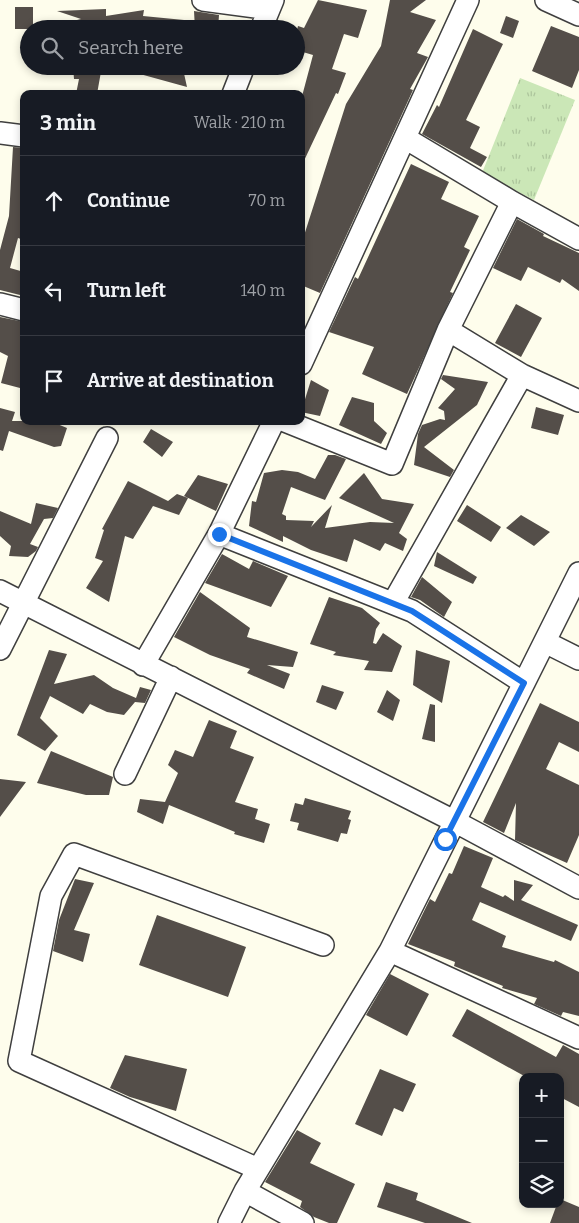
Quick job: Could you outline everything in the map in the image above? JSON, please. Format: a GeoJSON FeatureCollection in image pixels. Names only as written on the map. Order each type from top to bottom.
{"type":"FeatureCollection","features":[{"type":"Feature","properties":{"kind":"street"},"geometry":{"type":"LineString","coordinates":[[202,0],[271,4],[265,20]]}},
{"type":"Feature","properties":{"kind":"street"},"geometry":{"type":"LineString","coordinates":[[305,355],[468,0]]}},
{"type":"Feature","properties":{"kind":"street"},"geometry":{"type":"LineString","coordinates":[[546,0],[579,15]]}},
{"type":"Feature","properties":{"kind":"street"},"geometry":{"type":"LineString","coordinates":[[235,90],[240,75]]}},
{"type":"Feature","properties":{"kind":"street"},"geometry":{"type":"LineString","coordinates":[[0,133],[20,136]]}},
{"type":"Feature","properties":{"kind":"street"},"geometry":{"type":"LineString","coordinates":[[405,138],[512,202],[579,239]]}},
{"type":"Feature","properties":{"kind":"street"},"geometry":{"type":"LineString","coordinates":[[295,425],[392,464],[448,330],[512,202]]}},
{"type":"Feature","properties":{"kind":"street"},"geometry":{"type":"LineString","coordinates":[[0,304],[20,309]]}},
{"type":"Feature","properties":{"kind":"street"},"geometry":{"type":"LineString","coordinates":[[448,330],[522,375],[579,401]]}},
{"type":"Feature","properties":{"kind":"street"},"geometry":{"type":"LineString","coordinates":[[393,603],[522,375]]}},
{"type":"Feature","properties":{"kind":"street"},"geometry":{"type":"LineString","coordinates":[[143,665],[219,534],[272,425]]}},
{"type":"Feature","properties":{"kind":"street"},"geometry":{"type":"LineString","coordinates":[[0,649],[107,438]]}},
{"type":"Feature","properties":{"kind":"street"},"geometry":{"type":"LineString","coordinates":[[219,534],[412,611],[524,683]]}},
{"type":"Feature","properties":{"kind":"street"},"geometry":{"type":"LineString","coordinates":[[229,1223],[258,1169],[390,951],[579,572]]}},
{"type":"Feature","properties":{"kind":"street"},"geometry":{"type":"LineString","coordinates":[[0,591],[454,821],[579,888]]}},
{"type":"Feature","properties":{"kind":"street"},"geometry":{"type":"LineString","coordinates":[[544,642],[579,659]]}},
{"type":"Feature","properties":{"kind":"street"},"geometry":{"type":"LineString","coordinates":[[125,774],[171,677]]}},
{"type":"Feature","properties":{"kind":"street"},"geometry":{"type":"LineString","coordinates":[[258,1169],[19,1061],[51,896],[74,854],[323,945]]}},
{"type":"Feature","properties":{"kind":"street"},"geometry":{"type":"LineString","coordinates":[[390,951],[579,1038]]}},
{"type":"Feature","properties":{"kind":"street"},"geometry":{"type":"LineString","coordinates":[[245,1191],[303,1223]]}},
{"type":"Feature","properties":{"kind":"green space"},"geometry":{"type":"Polygon","coordinates":[[[520,78],[575,100],[534,200],[482,173],[520,78]]]}},
{"type":"Feature","properties":{"kind":"building"},"geometry":{"type":"Polygon","coordinates":[[[318,0],[367,10],[358,38],[344,34],[332,69],[346,73],[338,94],[336,93],[305,159],[304,90],[313,55],[305,53],[305,26],[318,0]]]}},
{"type":"Feature","properties":{"kind":"building"},"geometry":{"type":"Polygon","coordinates":[[[390,0],[426,0],[410,12],[436,20],[417,53],[428,57],[410,89],[413,90],[320,293],[305,287],[305,232],[346,104],[381,46],[390,0]]]}},
{"type":"Feature","properties":{"kind":"building"},"geometry":{"type":"Polygon","coordinates":[[[15,7],[33,7],[33,20],[20,20],[20,29],[15,29],[15,7]]]}},
{"type":"Feature","properties":{"kind":"building"},"geometry":{"type":"Polygon","coordinates":[[[106,9],[106,16],[144,10],[143,16],[184,20],[77,20],[81,19],[57,11],[106,9]]]}},
{"type":"Feature","properties":{"kind":"building"},"geometry":{"type":"Polygon","coordinates":[[[194,11],[219,15],[219,20],[194,20],[194,11]]]}},
{"type":"Feature","properties":{"kind":"building"},"geometry":{"type":"Polygon","coordinates":[[[506,16],[519,21],[513,38],[500,33],[506,16]]]}},
{"type":"Feature","properties":{"kind":"building"},"geometry":{"type":"Polygon","coordinates":[[[551,26],[579,37],[579,70],[572,88],[532,71],[551,26]]]}},
{"type":"Feature","properties":{"kind":"building"},"geometry":{"type":"Polygon","coordinates":[[[473,29],[503,44],[466,120],[480,127],[470,148],[487,157],[481,167],[422,134],[437,105],[439,107],[473,29]]]}},
{"type":"Feature","properties":{"kind":"building"},"geometry":{"type":"Polygon","coordinates":[[[74,75],[100,75],[98,90],[77,90],[79,79],[74,79],[74,75]]]}},
{"type":"Feature","properties":{"kind":"building"},"geometry":{"type":"Polygon","coordinates":[[[144,75],[184,75],[187,87],[144,75]]]}},
{"type":"Feature","properties":{"kind":"building"},"geometry":{"type":"Polygon","coordinates":[[[13,147],[20,148],[20,239],[18,238],[10,268],[20,271],[20,295],[0,290],[0,250],[9,216],[13,147]]]}},
{"type":"Feature","properties":{"kind":"building"},"geometry":{"type":"Polygon","coordinates":[[[411,164],[449,182],[441,199],[479,216],[464,247],[470,250],[450,292],[453,293],[407,394],[362,374],[374,347],[329,332],[355,277],[358,279],[411,164]]]}},
{"type":"Feature","properties":{"kind":"building"},"geometry":{"type":"Polygon","coordinates":[[[517,219],[544,234],[543,236],[579,253],[579,291],[562,279],[560,283],[528,267],[521,281],[493,268],[517,219]]]}},
{"type":"Feature","properties":{"kind":"building"},"geometry":{"type":"Polygon","coordinates":[[[516,304],[542,318],[521,357],[495,343],[516,304]]]}},
{"type":"Feature","properties":{"kind":"building"},"geometry":{"type":"Polygon","coordinates":[[[0,317],[20,321],[20,388],[1,383],[8,356],[0,352],[0,317]]]}},
{"type":"Feature","properties":{"kind":"building"},"geometry":{"type":"Polygon","coordinates":[[[443,375],[488,382],[477,405],[424,447],[454,470],[450,477],[414,465],[418,434],[422,425],[440,419],[445,420],[444,411],[438,408],[455,389],[441,379],[443,375]]]}},
{"type":"Feature","properties":{"kind":"building"},"geometry":{"type":"Polygon","coordinates":[[[311,380],[329,390],[320,416],[305,413],[305,399],[311,380]]]}},
{"type":"Feature","properties":{"kind":"building"},"geometry":{"type":"Polygon","coordinates":[[[352,397],[374,403],[374,421],[387,433],[381,444],[339,425],[352,397]]]}},
{"type":"Feature","properties":{"kind":"building"},"geometry":{"type":"Polygon","coordinates":[[[536,407],[564,415],[558,435],[531,428],[536,407]]]}},
{"type":"Feature","properties":{"kind":"building"},"geometry":{"type":"Polygon","coordinates":[[[0,408],[15,412],[12,421],[20,421],[20,425],[60,425],[67,428],[61,446],[54,447],[9,431],[3,451],[0,450],[0,408]]]}},
{"type":"Feature","properties":{"kind":"building"},"geometry":{"type":"Polygon","coordinates":[[[151,429],[173,442],[162,457],[143,442],[151,429]]]}},
{"type":"Feature","properties":{"kind":"building"},"geometry":{"type":"Polygon","coordinates":[[[328,455],[335,455],[346,459],[325,500],[291,487],[282,514],[286,516],[286,520],[314,521],[311,527],[332,505],[325,528],[370,522],[394,523],[339,498],[364,473],[382,499],[414,504],[399,533],[407,539],[403,551],[385,543],[380,551],[354,539],[347,562],[311,550],[283,536],[283,542],[249,526],[252,501],[256,502],[264,473],[282,470],[298,472],[315,479],[328,455]]]}},
{"type":"Feature","properties":{"kind":"building"},"geometry":{"type":"Polygon","coordinates":[[[198,475],[228,484],[216,511],[184,496],[198,475]]]}},
{"type":"Feature","properties":{"kind":"building"},"geometry":{"type":"Polygon","coordinates":[[[128,481],[168,501],[177,494],[188,498],[179,515],[153,506],[133,539],[125,536],[109,602],[86,588],[103,561],[95,558],[104,530],[102,529],[128,481]]]}},
{"type":"Feature","properties":{"kind":"building"},"geometry":{"type":"Polygon","coordinates":[[[36,503],[58,508],[53,518],[44,519],[30,544],[38,547],[36,551],[28,557],[9,556],[11,546],[0,536],[0,511],[31,524],[36,503]]]}},
{"type":"Feature","properties":{"kind":"building"},"geometry":{"type":"Polygon","coordinates":[[[467,505],[501,527],[491,542],[457,521],[467,505]]]}},
{"type":"Feature","properties":{"kind":"building"},"geometry":{"type":"Polygon","coordinates":[[[521,515],[550,532],[534,546],[506,528],[521,515]]]}},
{"type":"Feature","properties":{"kind":"building"},"geometry":{"type":"Polygon","coordinates":[[[437,552],[477,577],[473,584],[434,566],[437,552]]]}},
{"type":"Feature","properties":{"kind":"building"},"geometry":{"type":"Polygon","coordinates":[[[222,554],[249,569],[253,561],[288,576],[271,607],[205,583],[222,554]]]}},
{"type":"Feature","properties":{"kind":"building"},"geometry":{"type":"Polygon","coordinates":[[[422,577],[452,602],[444,617],[420,600],[411,597],[422,577]]]}},
{"type":"Feature","properties":{"kind":"building"},"geometry":{"type":"Polygon","coordinates":[[[200,592],[250,628],[247,637],[298,652],[293,667],[267,665],[290,674],[284,689],[247,673],[250,669],[210,655],[174,637],[200,592]]]}},
{"type":"Feature","properties":{"kind":"building"},"geometry":{"type":"Polygon","coordinates":[[[329,597],[362,608],[380,623],[376,629],[373,643],[376,644],[383,633],[402,646],[392,672],[364,670],[369,661],[333,655],[336,652],[310,644],[329,597]]]}},
{"type":"Feature","properties":{"kind":"building"},"geometry":{"type":"Polygon","coordinates":[[[49,650],[67,654],[54,684],[94,675],[113,688],[136,698],[140,687],[151,690],[145,703],[135,702],[124,715],[107,712],[90,704],[83,714],[50,696],[40,718],[58,736],[45,751],[17,735],[49,650]]]}},
{"type":"Feature","properties":{"kind":"building"},"geometry":{"type":"Polygon","coordinates":[[[416,650],[450,661],[442,703],[413,685],[416,650]]]}},
{"type":"Feature","properties":{"kind":"building"},"geometry":{"type":"Polygon","coordinates":[[[322,685],[344,692],[336,710],[316,702],[322,685]]]}},
{"type":"Feature","properties":{"kind":"building"},"geometry":{"type":"Polygon","coordinates":[[[387,690],[400,700],[393,721],[377,712],[387,690]]]}},
{"type":"Feature","properties":{"kind":"building"},"geometry":{"type":"Polygon","coordinates":[[[540,703],[579,722],[579,752],[559,742],[546,769],[579,785],[579,835],[567,863],[515,840],[516,803],[504,833],[483,822],[540,703]]]}},
{"type":"Feature","properties":{"kind":"building"},"geometry":{"type":"Polygon","coordinates":[[[430,704],[435,705],[435,742],[422,739],[430,704]]]}},
{"type":"Feature","properties":{"kind":"building"},"geometry":{"type":"Polygon","coordinates":[[[209,720],[237,731],[230,748],[254,757],[235,802],[258,809],[255,819],[270,824],[264,843],[234,834],[235,832],[169,805],[163,824],[137,812],[140,799],[165,802],[178,773],[168,765],[175,750],[193,757],[209,720]]]}},
{"type":"Feature","properties":{"kind":"building"},"geometry":{"type":"Polygon","coordinates":[[[51,751],[113,777],[109,795],[86,795],[37,783],[51,751]]]}},
{"type":"Feature","properties":{"kind":"building"},"geometry":{"type":"Polygon","coordinates":[[[0,779],[26,782],[0,817],[0,779]]]}},
{"type":"Feature","properties":{"kind":"building"},"geometry":{"type":"Polygon","coordinates":[[[305,798],[351,811],[348,819],[351,820],[347,834],[341,833],[338,842],[297,830],[299,823],[290,821],[295,803],[303,805],[305,798]]]}},
{"type":"Feature","properties":{"kind":"building"},"geometry":{"type":"Polygon","coordinates":[[[464,846],[493,858],[481,887],[503,897],[505,895],[514,901],[514,880],[533,885],[521,900],[578,925],[571,941],[480,902],[472,920],[506,936],[502,947],[554,962],[555,960],[579,972],[579,1016],[563,1012],[561,1016],[534,1004],[537,998],[502,988],[503,986],[454,966],[455,962],[408,944],[430,899],[435,902],[449,873],[452,874],[464,846]]]}},
{"type":"Feature","properties":{"kind":"building"},"geometry":{"type":"Polygon","coordinates":[[[75,879],[94,883],[74,930],[90,934],[83,962],[53,951],[59,920],[75,879]]]}},
{"type":"Feature","properties":{"kind":"building"},"geometry":{"type":"Polygon","coordinates":[[[157,915],[246,947],[228,997],[139,965],[157,915]]]}},
{"type":"Feature","properties":{"kind":"building"},"geometry":{"type":"Polygon","coordinates":[[[390,974],[429,994],[407,1036],[366,1015],[390,974]]]}},
{"type":"Feature","properties":{"kind":"building"},"geometry":{"type":"Polygon","coordinates":[[[467,1009],[556,1057],[563,1045],[579,1054],[579,1107],[564,1099],[564,1073],[519,1073],[452,1036],[467,1009]]]}},
{"type":"Feature","properties":{"kind":"building"},"geometry":{"type":"Polygon","coordinates":[[[125,1055],[187,1069],[176,1111],[130,1097],[110,1088],[125,1055]]]}},
{"type":"Feature","properties":{"kind":"building"},"geometry":{"type":"Polygon","coordinates":[[[380,1069],[416,1084],[403,1112],[394,1108],[382,1136],[355,1124],[380,1069]]]}},
{"type":"Feature","properties":{"kind":"building"},"geometry":{"type":"Polygon","coordinates":[[[297,1130],[321,1143],[310,1163],[355,1184],[337,1223],[329,1223],[314,1217],[300,1207],[302,1201],[265,1182],[297,1130]]]}},
{"type":"Feature","properties":{"kind":"building"},"geometry":{"type":"Polygon","coordinates":[[[386,1182],[418,1193],[416,1200],[472,1223],[425,1223],[377,1207],[386,1182]]]}},
{"type":"Feature","properties":{"kind":"building"},"geometry":{"type":"Polygon","coordinates":[[[564,1201],[579,1207],[579,1223],[550,1223],[556,1208],[564,1208],[564,1201]]]}},
{"type":"Feature","properties":{"kind":"route"},"geometry":{"type":"LineString","coordinates":[[219,534],[412,611],[524,683],[445,839]]}}]}
